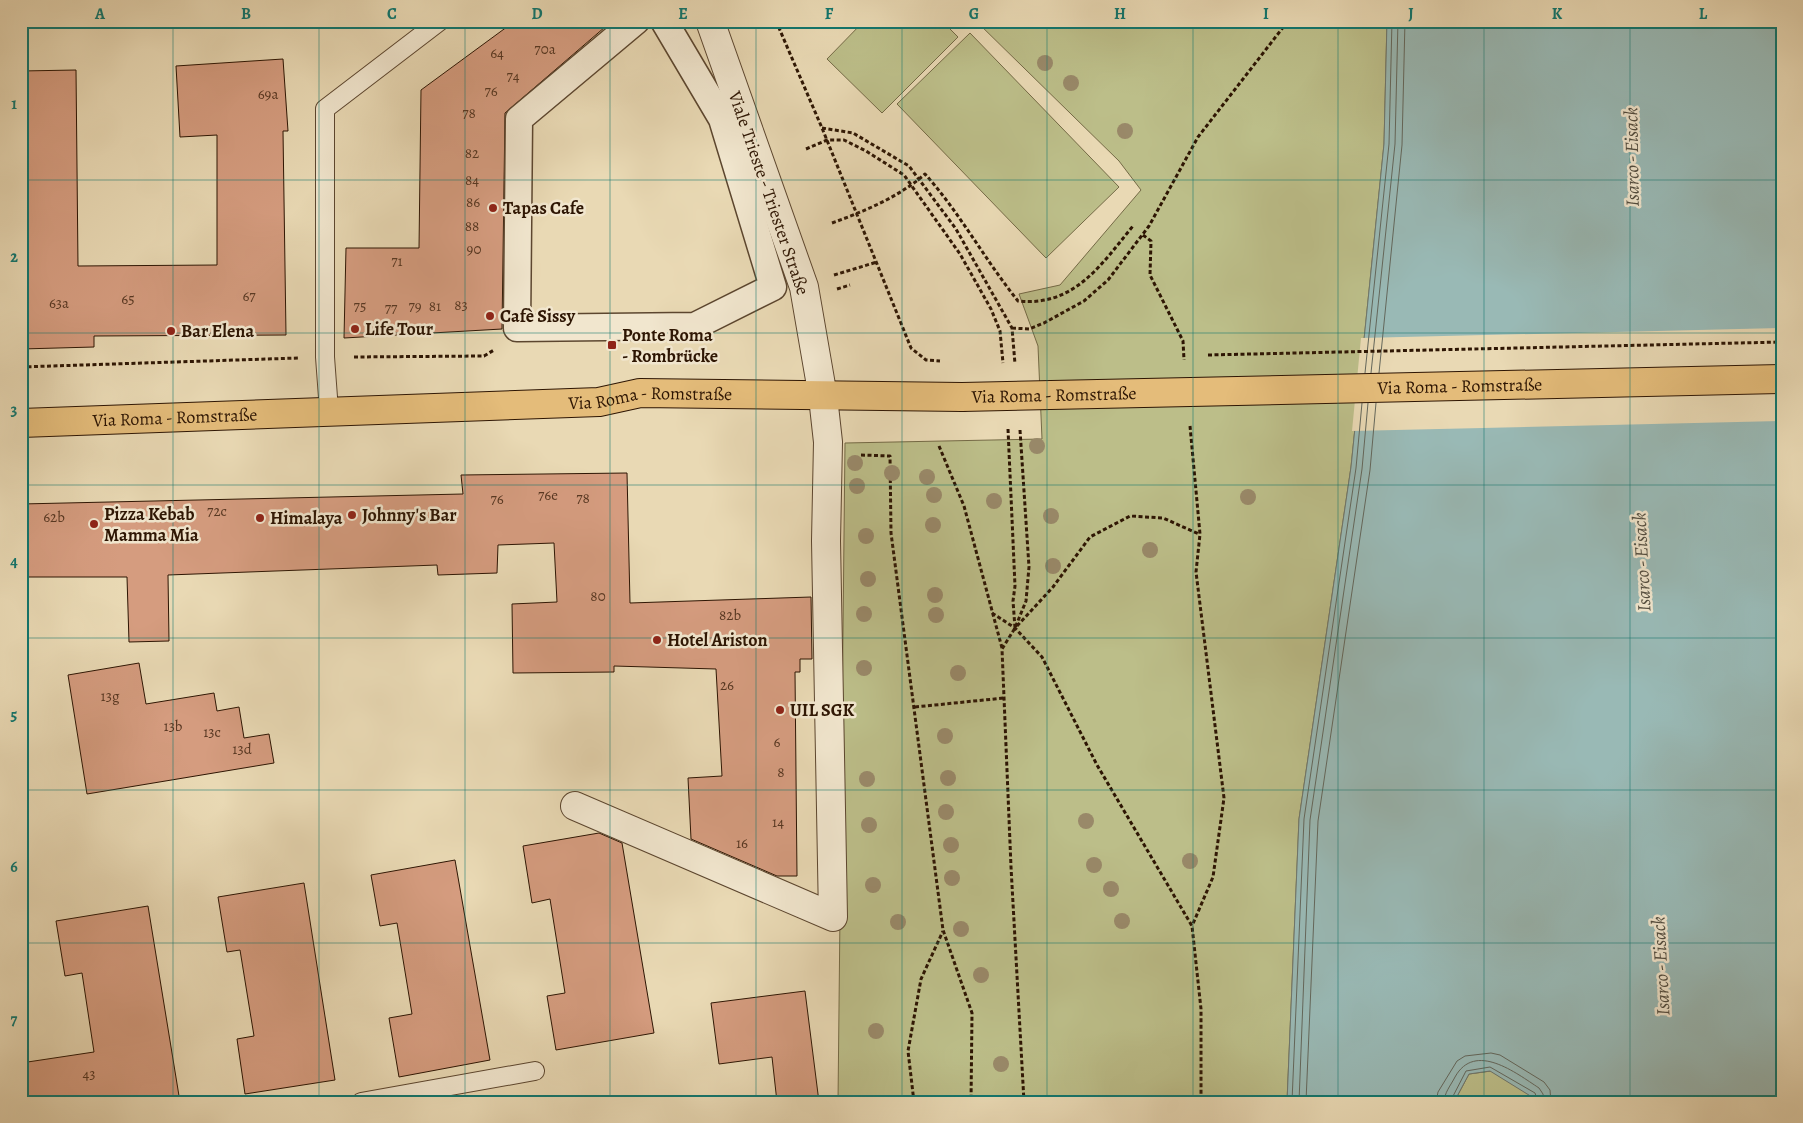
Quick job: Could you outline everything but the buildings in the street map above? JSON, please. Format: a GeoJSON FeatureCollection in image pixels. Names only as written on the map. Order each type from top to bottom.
{"type":"FeatureCollection","features":[{"type":"Feature","properties":{"kind":"main road","name":"Via Roma - Romstraße"},"geometry":{"type":"LineString","coordinates":[[21,423],[599,402],[640,394],[962,397],[1782,379]]}},
{"type":"Feature","properties":{"kind":"street"},"geometry":{"type":"LineString","coordinates":[[636,21],[519,119],[517,328],[695,326],[773,287],[722,119],[664,21]]}},
{"type":"Feature","properties":{"kind":"street","name":"Viale Trieste - Triester Straße"},"geometry":{"type":"LineString","coordinates":[[575,806],[833,916],[826,541],[828,454],[823,397],[804,287],[710,21]]}},
{"type":"Feature","properties":{"kind":"lane"},"geometry":{"type":"LineString","coordinates":[[329,411],[326,357],[325,109],[440,21]]}},
{"type":"Feature","properties":{"kind":"lane"},"geometry":{"type":"LineString","coordinates":[[695,74],[722,59]]}},
{"type":"Feature","properties":{"kind":"lane"},"geometry":{"type":"LineString","coordinates":[[361,1102],[535,1071]]}},
{"type":"Feature","properties":{"kind":"path"},"geometry":{"type":"LineString","coordinates":[[776,21],[827,140],[911,348],[926,360],[944,361]]}},
{"type":"Feature","properties":{"kind":"path"},"geometry":{"type":"LineString","coordinates":[[1012,328],[1029,329],[1044,323],[1084,301],[1108,280],[1144,235],[1198,137],[1288,21]]}},
{"type":"Feature","properties":{"kind":"path"},"geometry":{"type":"LineString","coordinates":[[822,128],[853,133],[909,166],[956,229],[1012,328],[1014,346]]}},
{"type":"Feature","properties":{"kind":"path"},"geometry":{"type":"LineString","coordinates":[[806,149],[827,140],[844,140],[866,150],[904,175],[960,254],[991,309],[1000,331]]}},
{"type":"Feature","properties":{"kind":"path"},"geometry":{"type":"LineString","coordinates":[[832,223],[857,214],[912,186],[925,174],[948,200],[1018,301],[1036,303],[1064,295],[1087,279],[1133,226]]}},
{"type":"Feature","properties":{"kind":"path"},"geometry":{"type":"LineString","coordinates":[[1144,235],[1151,241],[1150,275],[1183,341],[1185,369]]}},
{"type":"Feature","properties":{"kind":"path"},"geometry":{"type":"LineString","coordinates":[[804,287],[877,262]]}},
{"type":"Feature","properties":{"kind":"path"},"geometry":{"type":"LineString","coordinates":[[1202,356],[1782,342]]}},
{"type":"Feature","properties":{"kind":"path"},"geometry":{"type":"LineString","coordinates":[[21,367],[326,357],[484,356]]}},
{"type":"Feature","properties":{"kind":"path"},"geometry":{"type":"LineString","coordinates":[[1182,356],[1192,356]]}},
{"type":"Feature","properties":{"kind":"path"},"geometry":{"type":"LineString","coordinates":[[1002,360],[1022,360]]}},
{"type":"Feature","properties":{"kind":"path"},"geometry":{"type":"LineString","coordinates":[[1189,417],[1200,534],[1196,572],[1224,798],[1213,877],[1192,926]]}},
{"type":"Feature","properties":{"kind":"path"},"geometry":{"type":"LineString","coordinates":[[939,446],[964,506],[1002,649],[1011,867],[1024,1102]]}},
{"type":"Feature","properties":{"kind":"path"},"geometry":{"type":"LineString","coordinates":[[1010,449],[1015,628]]}},
{"type":"Feature","properties":{"kind":"path"},"geometry":{"type":"LineString","coordinates":[[1002,649],[1015,628],[1026,601],[1029,567],[1022,449]]}},
{"type":"Feature","properties":{"kind":"path"},"geometry":{"type":"LineString","coordinates":[[828,454],[890,456],[891,533],[943,930],[972,1013],[971,1102]]}},
{"type":"Feature","properties":{"kind":"path"},"geometry":{"type":"LineString","coordinates":[[1015,628],[1054,587],[1090,536],[1130,516],[1164,518],[1200,534]]}},
{"type":"Feature","properties":{"kind":"path"},"geometry":{"type":"LineString","coordinates":[[992,613],[1015,628],[1042,657],[1097,765],[1192,926],[1201,1009],[1201,1102]]}},
{"type":"Feature","properties":{"kind":"path"},"geometry":{"type":"LineString","coordinates":[[915,707],[1004,698]]}},
{"type":"Feature","properties":{"kind":"path"},"geometry":{"type":"LineString","coordinates":[[914,1102],[908,1052],[922,979],[943,930]]}},
{"type":"Feature","properties":{"kind":"green space"},"geometry":{"type":"Polygon","coordinates":[[[864,21],[942,21],[958,37],[882,113],[827,59],[864,21]]]}},
{"type":"Feature","properties":{"kind":"green space"},"geometry":{"type":"Polygon","coordinates":[[[976,21],[1387,21],[1384,144],[1351,467],[1299,819],[1287,1102],[838,1102],[845,443],[1042,439],[1038,346],[1019,294],[1060,285],[1141,190],[1119,161],[976,21]]]}},
{"type":"Feature","properties":{"kind":"green space"},"geometry":{"type":"Polygon","coordinates":[[[970,33],[1119,187],[1046,258],[897,104],[970,33]]]}},
{"type":"Feature","properties":{"kind":"green space"},"geometry":{"type":"Polygon","coordinates":[[[1491,1071],[1533,1097],[1533,1102],[1454,1102],[1469,1074],[1491,1071]]]}},
{"type":"Feature","properties":{"kind":"water","name":"Isarco - Eisack"},"geometry":{"type":"Polygon","coordinates":[[[1387,21],[1782,21],[1782,1102],[1533,1102],[1532,1097],[1490,1071],[1469,1074],[1454,1102],[1287,1102],[1299,819],[1351,467],[1384,144],[1387,21]]]}},
{"type":"Feature","properties":{"kind":"pier"},"geometry":{"type":"Polygon","coordinates":[[[1782,328],[1782,421],[1352,431],[1361,338],[1782,328]]]}},
{"type":"Feature","properties":{"kind":"place","name":"Tapas Cafe"},"geometry":{"type":"Point","coordinates":[493,208]}},
{"type":"Feature","properties":{"kind":"place","name":"Cafè Sissy"},"geometry":{"type":"Point","coordinates":[490,316]}},
{"type":"Feature","properties":{"kind":"place","name":"Life Tour"},"geometry":{"type":"Point","coordinates":[355,329]}},
{"type":"Feature","properties":{"kind":"place","name":"Bar Elena"},"geometry":{"type":"Point","coordinates":[171,331]}},
{"type":"Feature","properties":{"kind":"place","name":"Ponte Roma - Rombrücke"},"geometry":{"type":"Point","coordinates":[612,345]}},
{"type":"Feature","properties":{"kind":"place","name":"Johnny's Bar"},"geometry":{"type":"Point","coordinates":[352,515]}},
{"type":"Feature","properties":{"kind":"place","name":"Himalaya"},"geometry":{"type":"Point","coordinates":[260,518]}},
{"type":"Feature","properties":{"kind":"place","name":"Pizza Kebab Mamma Mia"},"geometry":{"type":"Point","coordinates":[94,524]}},
{"type":"Feature","properties":{"kind":"place","name":"Hotel Ariston"},"geometry":{"type":"Point","coordinates":[657,640]}},
{"type":"Feature","properties":{"kind":"place","name":"UIL SGK"},"geometry":{"type":"Point","coordinates":[780,710]}}]}
